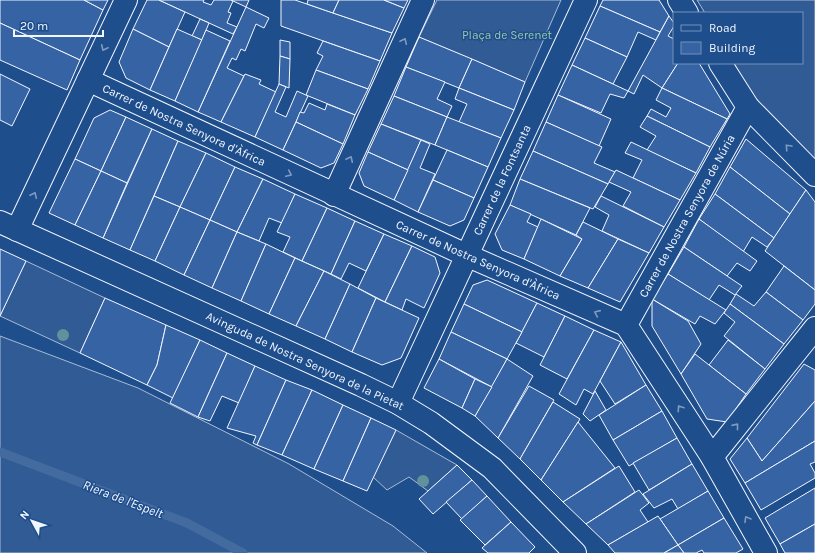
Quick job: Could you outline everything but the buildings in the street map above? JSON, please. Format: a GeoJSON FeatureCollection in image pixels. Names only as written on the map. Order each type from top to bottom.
{"type":"FeatureCollection","features":[{"type":"Feature","properties":{"kind":"street"},"geometry":{"type":"LineString","coordinates":[[9,226],[88,80],[126,0]]}},
{"type":"Feature","properties":{"kind":"street"},"geometry":{"type":"LineString","coordinates":[[334,195],[423,0]]}},
{"type":"Feature","properties":{"kind":"street","name":"Carrer de la Fontsanta"},"geometry":{"type":"LineString","coordinates":[[398,403],[586,0]]}},
{"type":"Feature","properties":{"kind":"street"},"geometry":{"type":"LineString","coordinates":[[679,0],[686,12]]}},
{"type":"Feature","properties":{"kind":"street"},"geometry":{"type":"LineString","coordinates":[[721,64],[748,107],[815,175]]}},
{"type":"Feature","properties":{"kind":"street","name":"Carrer de Nostra Senyora d'Àfrica"},"geometry":{"type":"LineString","coordinates":[[88,80],[334,195],[626,326]]}},
{"type":"Feature","properties":{"kind":"street","name":"Carrer de Nostra Senyora de Núria"},"geometry":{"type":"LineString","coordinates":[[626,326],[748,107]]}},
{"type":"Feature","properties":{"kind":"street","name":"Avinguda de Nostra Senyora de la Pietat"},"geometry":{"type":"LineString","coordinates":[[9,226],[398,403],[431,423],[492,468],[575,553]]}},
{"type":"Feature","properties":{"kind":"street"},"geometry":{"type":"LineString","coordinates":[[626,326],[712,457],[766,553]]}},
{"type":"Feature","properties":{"kind":"street"},"geometry":{"type":"LineString","coordinates":[[712,457],[815,328]]}},
{"type":"Feature","properties":{"kind":"shaded area","name":"Plaça de Serenet"},"geometry":{"type":"Polygon","coordinates":[[[437,0],[561,0],[525,82],[419,37],[437,0]]]}},
{"type":"Feature","properties":{"kind":"shaded area"},"geometry":{"type":"Polygon","coordinates":[[[697,0],[815,0],[815,160],[776,119],[754,99],[735,64],[803,64],[803,12],[704,12],[697,0]]]}},
{"type":"Feature","properties":{"kind":"shaded area"},"geometry":{"type":"Polygon","coordinates":[[[26,261],[105,298],[80,353],[0,316],[26,261]]]}},
{"type":"Feature","properties":{"kind":"shaded area"},"geometry":{"type":"Polygon","coordinates":[[[0,336],[138,388],[289,464],[393,526],[427,553],[0,553],[0,336]]]}},
{"type":"Feature","properties":{"kind":"shaded area"},"geometry":{"type":"Polygon","coordinates":[[[396,430],[457,465],[428,491],[409,477],[387,490],[373,477],[396,430]]]}},
{"type":"Feature","properties":{"kind":"waterway","name":"Riera de l'Espelt"},"geometry":{"type":"LineString","coordinates":[[0,452],[187,523],[243,553]]}}]}
